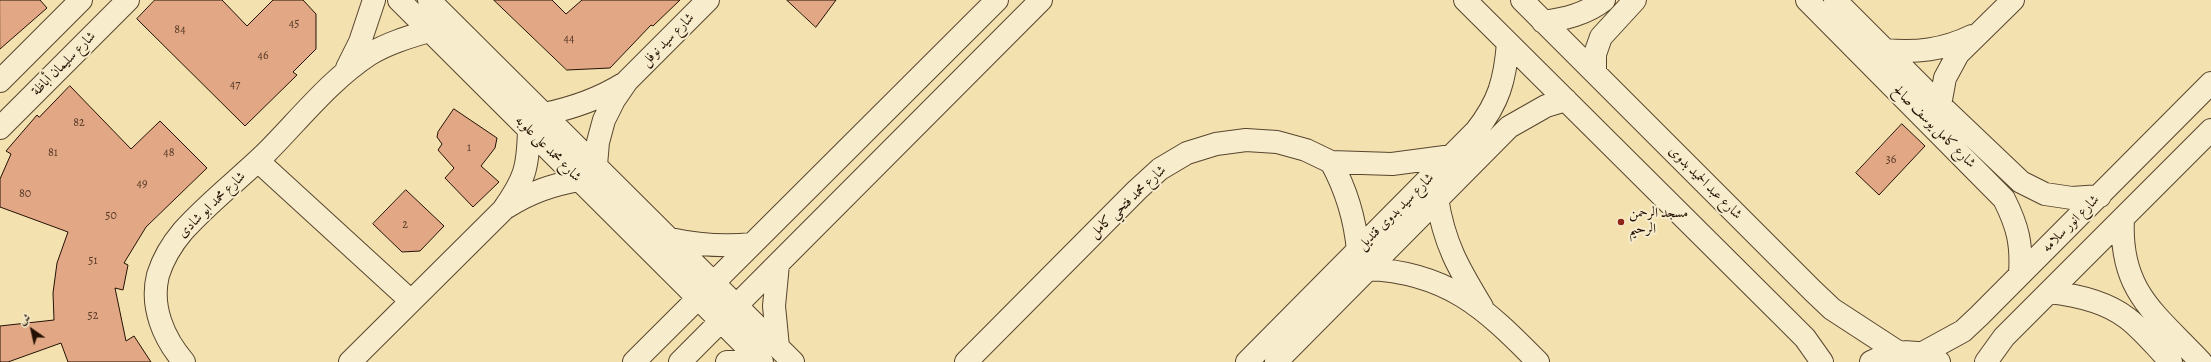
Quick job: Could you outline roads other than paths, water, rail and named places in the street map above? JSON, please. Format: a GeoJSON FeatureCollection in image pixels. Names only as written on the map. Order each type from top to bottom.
{"type":"FeatureCollection","features":[{"type":"Feature","properties":{"kind":"street"},"geometry":{"type":"LineString","coordinates":[[0,81],[81,0]]}},
{"type":"Feature","properties":{"kind":"street","name":"شارع سليمان أباظة"},"geometry":{"type":"LineString","coordinates":[[0,128],[128,0]]}},
{"type":"Feature","properties":{"kind":"street","name":"شارع محمد ابو شادى"},"geometry":{"type":"LineString","coordinates":[[343,74],[360,42],[374,0]]}},
{"type":"Feature","properties":{"kind":"street","name":"شارع محمد على علوبه"},"geometry":{"type":"LineString","coordinates":[[398,0],[698,298]]}},
{"type":"Feature","properties":{"kind":"street","name":"شارع محمد على علوبه"},"geometry":{"type":"LineString","coordinates":[[429,0],[448,9],[544,114],[713,282]]}},
{"type":"Feature","properties":{"kind":"street","name":"شارع سيد نوفل"},"geometry":{"type":"LineString","coordinates":[[596,165],[598,142],[604,120],[614,100],[627,81],[708,0]]}},
{"type":"Feature","properties":{"kind":"street"},"geometry":{"type":"LineString","coordinates":[[634,362],[997,0]]}},
{"type":"Feature","properties":{"kind":"street"},"geometry":{"type":"LineString","coordinates":[[680,362],[1041,0]]}},
{"type":"Feature","properties":{"kind":"street"},"geometry":{"type":"LineString","coordinates":[[1465,0],[1786,318],[1805,338],[1822,362]]}},
{"type":"Feature","properties":{"kind":"street","name":"شارع عبد الحميد بدوى"},"geometry":{"type":"LineString","coordinates":[[1522,0],[1818,296],[1832,309],[1898,352]]}},
{"type":"Feature","properties":{"kind":"street"},"geometry":{"type":"LineString","coordinates":[[1543,22],[1563,19],[1582,13],[1604,0]]}},
{"type":"Feature","properties":{"kind":"street"},"geometry":{"type":"LineString","coordinates":[[1595,74],[1595,54],[1601,37],[1636,0]]}},
{"type":"Feature","properties":{"kind":"street","name":"شارع كامل يوسف صالح"},"geometry":{"type":"LineString","coordinates":[[1807,0],[2004,199],[2016,222],[2022,248],[2020,274]]}},
{"type":"Feature","properties":{"kind":"street","name":"شارع كامل يوسف صالح"},"geometry":{"type":"LineString","coordinates":[[1835,0],[1940,105],[2021,182],[2052,195],[2072,198],[2100,196]]}},
{"type":"Feature","properties":{"kind":"street"},"geometry":{"type":"LineString","coordinates":[[1940,105],[1948,72],[1958,54],[1976,34],[2013,0]]}},
{"type":"Feature","properties":{"kind":"street","name":"شارع محمد ابو شادى"},"geometry":{"type":"LineString","coordinates":[[184,362],[174,351],[162,328],[156,302],[158,276],[167,252],[184,231],[258,161],[343,74],[371,54],[399,40],[429,31]]}},
{"type":"Feature","properties":{"kind":"street"},"geometry":{"type":"LineString","coordinates":[[1885,50],[1908,52],[1932,50],[1955,44],[1976,34]]}},
{"type":"Feature","properties":{"kind":"street","name":"شارع سيد بدوى قنديل"},"geometry":{"type":"LineString","coordinates":[[1276,362],[1301,336],[1362,260],[1491,112],[1501,88],[1507,66],[1508,42]]}},
{"type":"Feature","properties":{"kind":"street","name":"شارع سيد نوفل"},"geometry":{"type":"LineString","coordinates":[[544,114],[573,108],[601,97],[627,81]]}},
{"type":"Feature","properties":{"kind":"street","name":"شارع انور سلامه"},"geometry":{"type":"LineString","coordinates":[[1930,358],[1962,331],[2100,196],[2211,83]]}},
{"type":"Feature","properties":{"kind":"street","name":"شارع سيد بدوى قنديل"},"geometry":{"type":"LineString","coordinates":[[1248,362],[1362,260],[1437,198],[1509,126],[1546,106],[1566,100]]}},
{"type":"Feature","properties":{"kind":"street"},"geometry":{"type":"LineString","coordinates":[[1491,112],[1502,117],[1509,126]]}},
{"type":"Feature","properties":{"kind":"street"},"geometry":{"type":"LineString","coordinates":[[350,362],[503,210],[520,186],[528,159],[530,130]]}},
{"type":"Feature","properties":{"kind":"street"},"geometry":{"type":"LineString","coordinates":[[1986,362],[2004,337],[2211,130]]}},
{"type":"Feature","properties":{"kind":"street","name":"شارع محمد فتحي كامل"},"geometry":{"type":"LineString","coordinates":[[966,362],[1137,190],[1160,169],[1187,153],[1216,144],[1246,140],[1277,142],[1306,150],[1331,162],[1392,164],[1452,156]]}},
{"type":"Feature","properties":{"kind":"street"},"geometry":{"type":"LineString","coordinates":[[258,161],[411,301]]}},
{"type":"Feature","properties":{"kind":"street"},"geometry":{"type":"LineString","coordinates":[[1331,162],[1351,205],[1362,260],[1439,283],[1483,308]]}},
{"type":"Feature","properties":{"kind":"street"},"geometry":{"type":"LineString","coordinates":[[503,210],[526,195],[546,187],[579,180]]}},
{"type":"Feature","properties":{"kind":"street"},"geometry":{"type":"LineString","coordinates":[[2004,199],[2012,197],[2019,191],[2021,182]]}},
{"type":"Feature","properties":{"kind":"street"},"geometry":{"type":"LineString","coordinates":[[1437,198],[1441,222],[1448,245],[1458,267],[1483,308],[1538,362]]}},
{"type":"Feature","properties":{"kind":"street"},"geometry":{"type":"LineString","coordinates":[[2123,218],[2122,240],[2125,263],[2134,284],[2146,304],[2201,362]]}},
{"type":"Feature","properties":{"kind":"street"},"geometry":{"type":"LineString","coordinates":[[670,239],[697,245],[724,247],[752,244]]}},
{"type":"Feature","properties":{"kind":"street"},"geometry":{"type":"LineString","coordinates":[[778,264],[774,306],[785,355]]}},
{"type":"Feature","properties":{"kind":"street"},"geometry":{"type":"LineString","coordinates":[[713,282],[785,355]]}},
{"type":"Feature","properties":{"kind":"street"},"geometry":{"type":"LineString","coordinates":[[2049,292],[2089,300],[2109,307],[2128,318],[2171,362]]}},
{"type":"Feature","properties":{"kind":"street"},"geometry":{"type":"LineString","coordinates":[[698,298],[762,362]]}},
{"type":"Feature","properties":{"kind":"street"},"geometry":{"type":"LineString","coordinates":[[2128,318],[2131,311],[2138,306],[2146,304]]}},
{"type":"Feature","properties":{"kind":"street"},"geometry":{"type":"LineString","coordinates":[[1301,336],[1301,362]]}},
{"type":"Feature","properties":{"kind":"street"},"geometry":{"type":"LineString","coordinates":[[1871,362],[1883,356],[1898,352],[1930,358]]}},
{"type":"Feature","properties":{"kind":"street"},"geometry":{"type":"LineString","coordinates":[[727,362],[740,362]]}},
{"type":"Feature","properties":{"kind":"place","name":"مسجد الرحمن الرحيم"},"geometry":{"type":"Point","coordinates":[1621,222]}}]}
